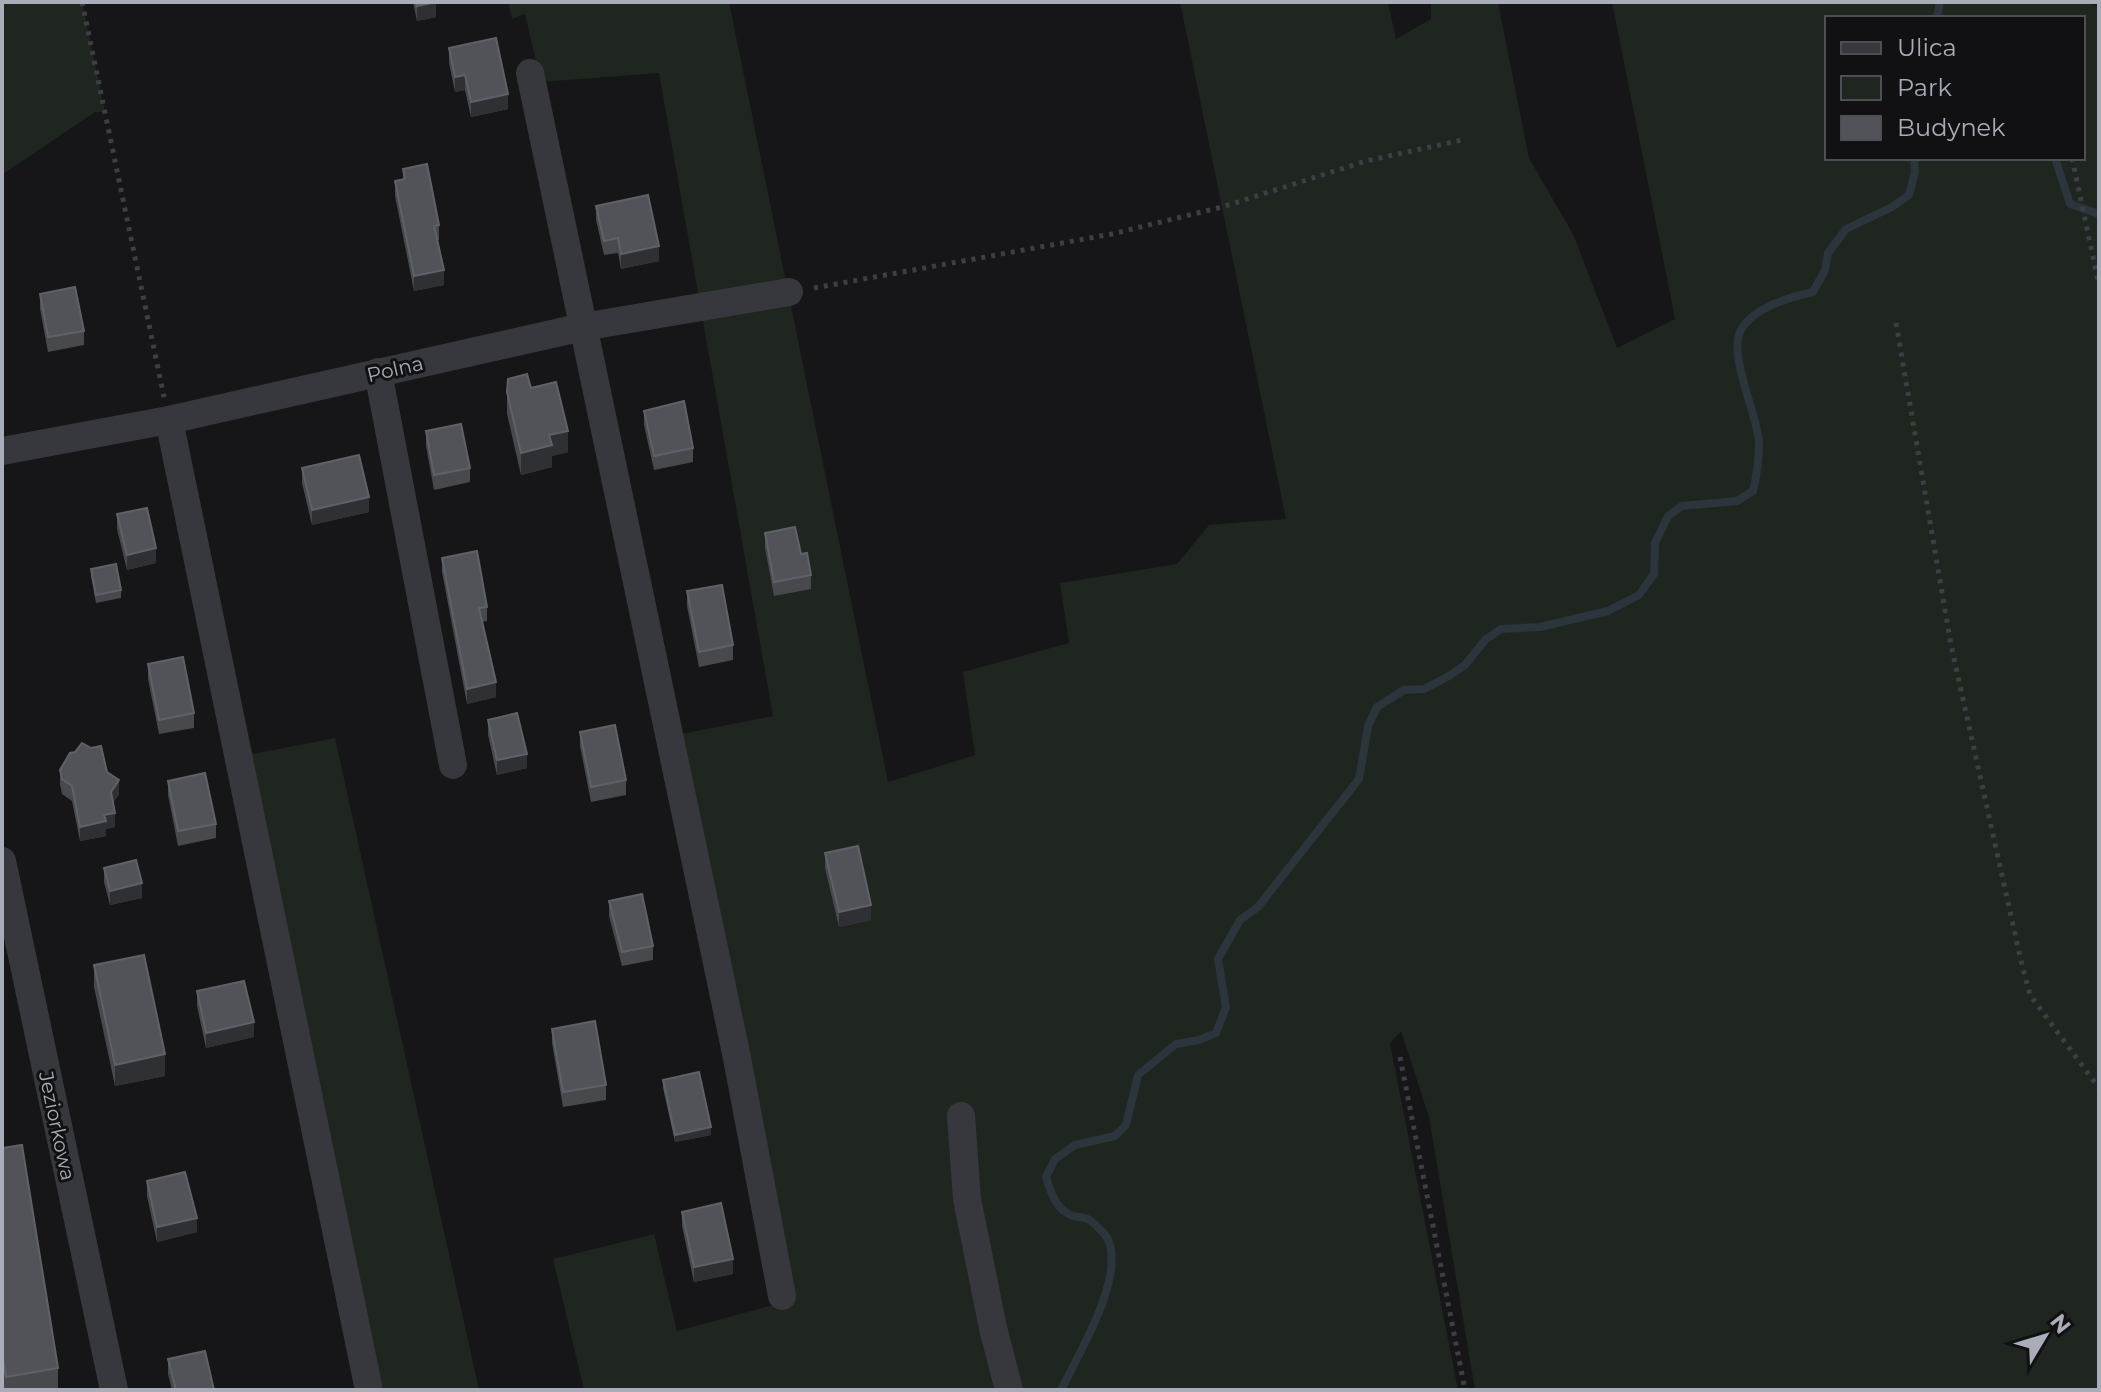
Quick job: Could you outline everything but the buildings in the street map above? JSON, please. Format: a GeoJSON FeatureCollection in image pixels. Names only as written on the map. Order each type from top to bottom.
{"type":"FeatureCollection","features":[{"type":"Feature","properties":{"kind":"street"},"geometry":{"type":"LineString","coordinates":[[530,73],[734,1042],[782,1296]]}},
{"type":"Feature","properties":{"kind":"street","name":"Polna"},"geometry":{"type":"LineString","coordinates":[[2,451],[169,420],[583,327],[789,292]]}},
{"type":"Feature","properties":{"kind":"street"},"geometry":{"type":"LineString","coordinates":[[378,372],[453,765]]}},
{"type":"Feature","properties":{"kind":"street"},"geometry":{"type":"LineString","coordinates":[[169,420],[369,1390]]}},
{"type":"Feature","properties":{"kind":"street","name":"Jeziorkowa"},"geometry":{"type":"LineString","coordinates":[[2,861],[114,1390]]}},
{"type":"Feature","properties":{"kind":"street"},"geometry":{"type":"LineString","coordinates":[[961,1116],[967,1199],[1009,1390]]}},
{"type":"Feature","properties":{"kind":"path"},"geometry":{"type":"LineString","coordinates":[[82,2],[169,420]]}},
{"type":"Feature","properties":{"kind":"path"},"geometry":{"type":"LineString","coordinates":[[789,292],[1112,234],[1222,207],[1366,161],[1462,140]]}},
{"type":"Feature","properties":{"kind":"path"},"geometry":{"type":"LineString","coordinates":[[2072,160],[2099,285]]}},
{"type":"Feature","properties":{"kind":"path"},"geometry":{"type":"LineString","coordinates":[[1896,323],[1951,645],[2030,995],[2099,1088]]}},
{"type":"Feature","properties":{"kind":"path"},"geometry":{"type":"LineString","coordinates":[[1400,1057],[1465,1390]]}},
{"type":"Feature","properties":{"kind":"green space"},"geometry":{"type":"Polygon","coordinates":[[[2,2],[82,2],[105,112],[95,112],[3,174],[2,2]]]}},
{"type":"Feature","properties":{"kind":"green space"},"geometry":{"type":"Polygon","coordinates":[[[508,2],[729,2],[888,782],[975,755],[963,672],[1069,643],[1060,583],[1177,564],[1209,525],[1286,519],[1180,2],[1388,2],[1396,39],[1431,19],[1431,2],[1498,2],[1529,158],[1574,236],[1617,348],[1675,319],[1612,2],[2086,2],[2099,7],[2099,1390],[1475,1390],[1429,1117],[1401,1031],[1390,1043],[1458,1390],[584,1390],[553,1259],[654,1234],[677,1331],[773,1305],[676,735],[773,716],[659,73],[541,82],[525,14],[512,19],[508,2]]]}},
{"type":"Feature","properties":{"kind":"green space"},"geometry":{"type":"Polygon","coordinates":[[[335,738],[479,1390],[383,1390],[247,755],[335,738]]]}},
{"type":"Feature","properties":{"kind":"waterway"},"geometry":{"type":"LineString","coordinates":[[1937,16],[1940,2]]}},
{"type":"Feature","properties":{"kind":"waterway"},"geometry":{"type":"LineString","coordinates":[[1061,1390],[1105,1295],[1112,1256],[1108,1239],[1098,1227],[1087,1219],[1062,1210],[1055,1200],[1046,1177],[1055,1159],[1075,1145],[1115,1136],[1126,1125],[1138,1075],[1176,1044],[1216,1033],[1226,1007],[1218,959],[1240,920],[1258,907],[1359,779],[1368,726],[1377,707],[1404,690],[1424,689],[1449,676],[1465,665],[1486,639],[1501,629],[1540,627],[1608,611],[1639,595],[1654,574],[1655,543],[1668,516],[1682,506],[1737,501],[1753,491],[1759,442],[1740,367],[1738,338],[1742,328],[1765,309],[1813,292],[1825,270],[1828,253],[1846,229],[1892,207],[1909,195],[1915,172],[1914,160]]}},
{"type":"Feature","properties":{"kind":"waterway"},"geometry":{"type":"LineString","coordinates":[[2056,160],[2070,204],[2099,214]]}}]}
